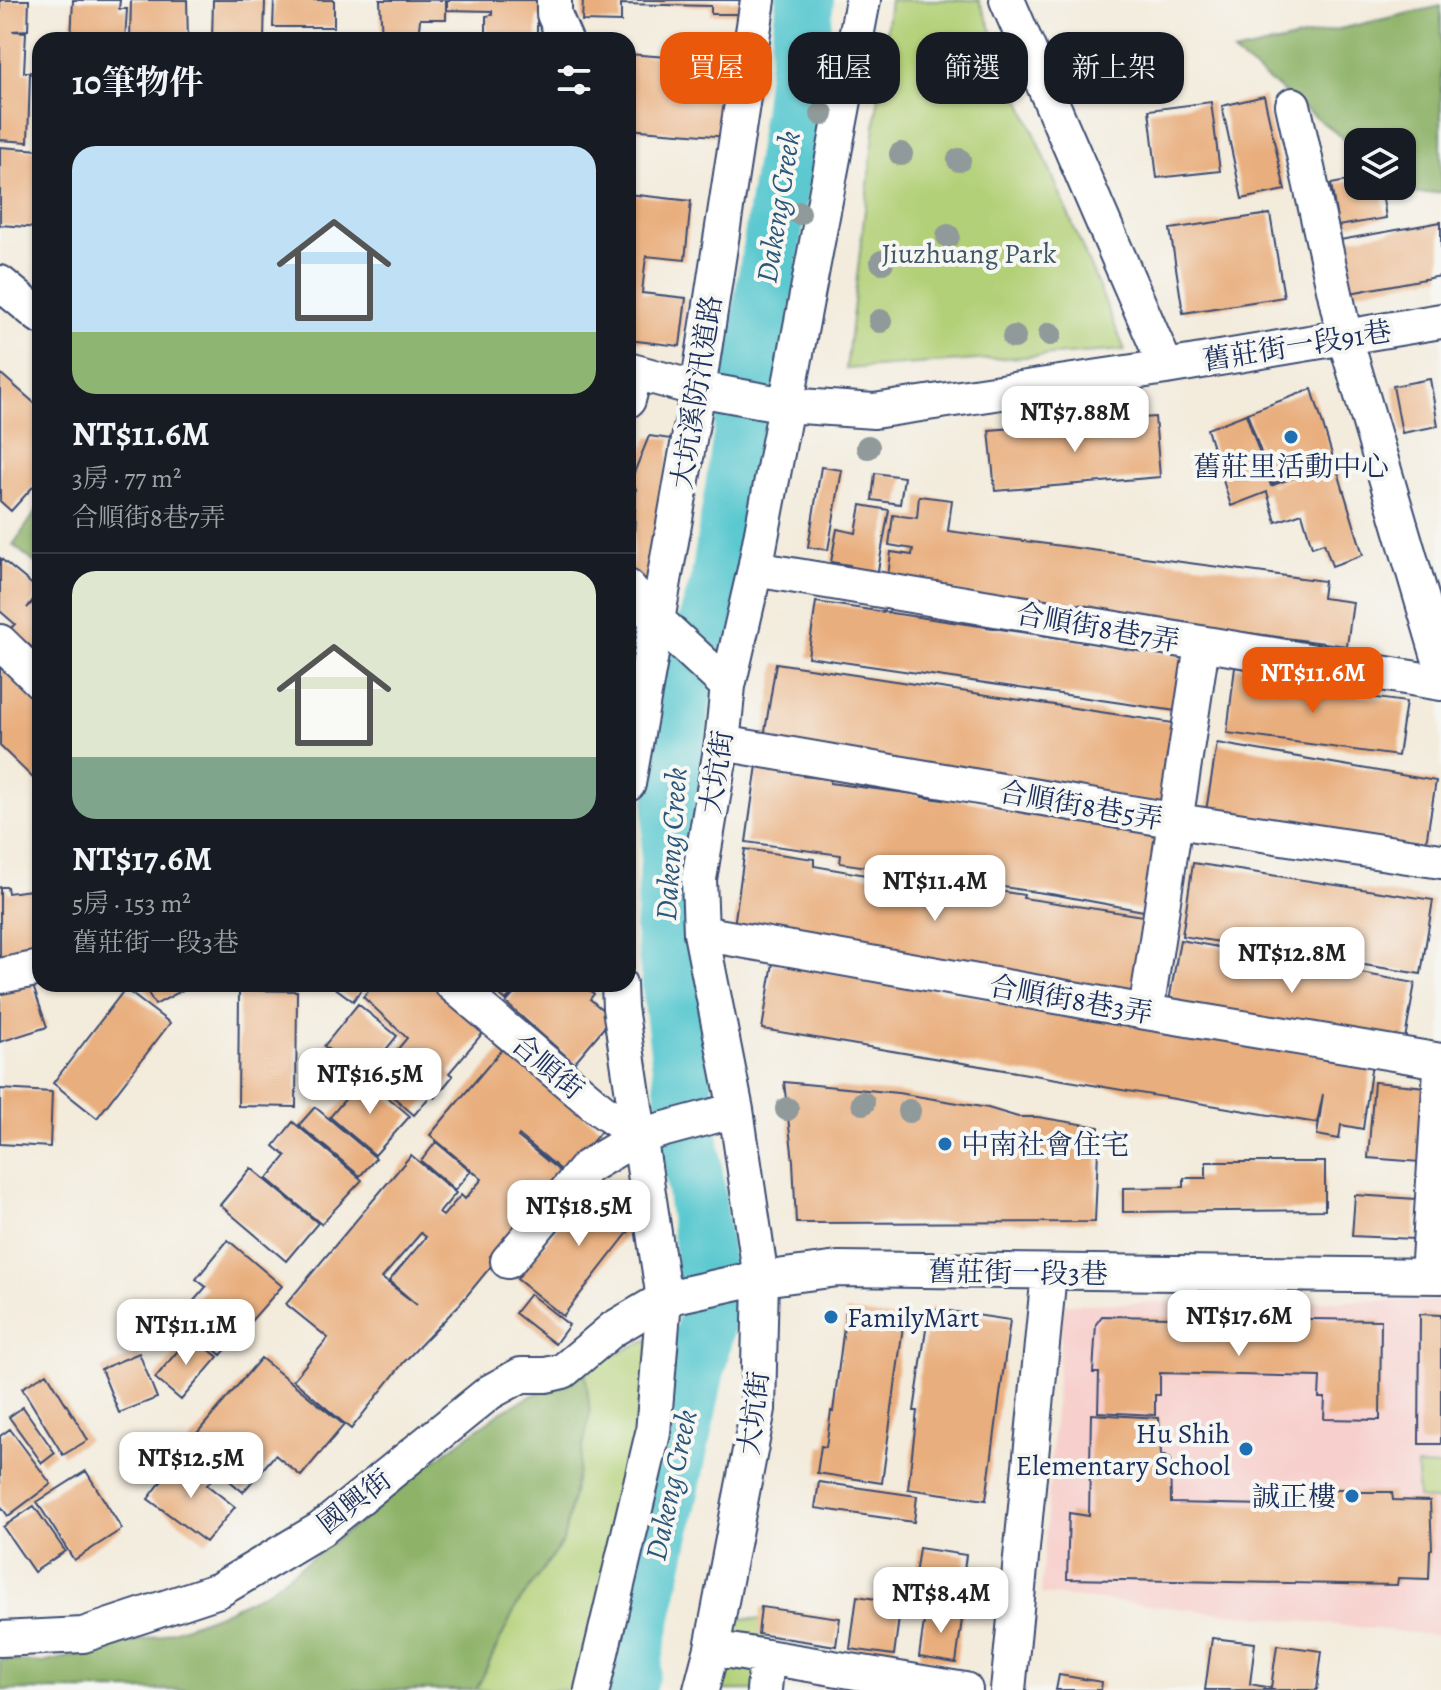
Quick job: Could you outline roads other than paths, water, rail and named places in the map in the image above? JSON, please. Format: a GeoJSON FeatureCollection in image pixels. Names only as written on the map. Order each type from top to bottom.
{"type":"FeatureCollection","features":[{"type":"Feature","properties":{"kind":"street"},"geometry":{"type":"LineString","coordinates":[[554,0],[554,14],[562,32]]}},
{"type":"Feature","properties":{"kind":"street","name":"大坑溪防汛道路"},"geometry":{"type":"LineString","coordinates":[[636,741],[698,389],[758,0]]}},
{"type":"Feature","properties":{"kind":"street","name":"大坑街"},"geometry":{"type":"LineString","coordinates":[[701,1690],[712,1648],[758,1409],[750,1281],[701,933],[699,879],[722,743],[728,686],[755,569],[780,403],[863,0]]}},
{"type":"Feature","properties":{"kind":"street"},"geometry":{"type":"LineString","coordinates":[[1007,0],[1166,367]]}},
{"type":"Feature","properties":{"kind":"street"},"geometry":{"type":"LineString","coordinates":[[1293,105],[1345,338],[1441,664]]}},
{"type":"Feature","properties":{"kind":"street"},"geometry":{"type":"LineString","coordinates":[[0,283],[32,309]]}},
{"type":"Feature","properties":{"kind":"street","name":"舊莊街一段91巷"},"geometry":{"type":"LineString","coordinates":[[636,382],[780,403],[874,411],[1441,321]]}},
{"type":"Feature","properties":{"kind":"street","name":"合順街8巷7弄"},"geometry":{"type":"LineString","coordinates":[[755,569],[1441,683]]}},
{"type":"Feature","properties":{"kind":"street"},"geometry":{"type":"LineString","coordinates":[[636,596],[658,621],[728,686]]}},
{"type":"Feature","properties":{"kind":"street"},"geometry":{"type":"LineString","coordinates":[[0,642],[32,673]]}},
{"type":"Feature","properties":{"kind":"street"},"geometry":{"type":"LineString","coordinates":[[1146,1012],[1202,645]]}},
{"type":"Feature","properties":{"kind":"street","name":"合順街8巷5弄"},"geometry":{"type":"LineString","coordinates":[[722,743],[1177,821],[1441,861]]}},
{"type":"Feature","properties":{"kind":"street","name":"合順街8巷3弄"},"geometry":{"type":"LineString","coordinates":[[701,933],[1441,1061]]}},
{"type":"Feature","properties":{"kind":"street"},"geometry":{"type":"LineString","coordinates":[[0,976],[32,970]]}},
{"type":"Feature","properties":{"kind":"street","name":"合順街"},"geometry":{"type":"LineString","coordinates":[[461,992],[600,1109],[644,1135]]}},
{"type":"Feature","properties":{"kind":"street"},"geometry":{"type":"LineString","coordinates":[[592,1690],[653,1433],[670,1298],[620,992]]}},
{"type":"Feature","properties":{"kind":"street"},"geometry":{"type":"LineString","coordinates":[[1435,1276],[1441,1070]]}},
{"type":"Feature","properties":{"kind":"street"},"geometry":{"type":"LineString","coordinates":[[508,1261],[587,1167],[644,1135],[728,1113]]}},
{"type":"Feature","properties":{"kind":"street","name":"舊莊街一段3巷"},"geometry":{"type":"LineString","coordinates":[[670,1298],[750,1281],[838,1269],[1435,1276]]}},
{"type":"Feature","properties":{"kind":"street"},"geometry":{"type":"LineString","coordinates":[[1008,1690],[1049,1273]]}},
{"type":"Feature","properties":{"kind":"street","name":"國興街"},"geometry":{"type":"LineString","coordinates":[[0,1639],[83,1635],[219,1590],[321,1529],[490,1392],[521,1375],[563,1371],[613,1329],[670,1298]]}},
{"type":"Feature","properties":{"kind":"street"},"geometry":{"type":"LineString","coordinates":[[712,1648],[766,1674],[965,1690]]}},
{"type":"Feature","properties":{"kind":"waterway","name":"Dakeng Creek"},"geometry":{"type":"LineString","coordinates":[[627,1690],[710,1305],[664,929],[681,703],[719,584],[792,115],[805,0]]}},
{"type":"Feature","properties":{"kind":"place","name":"舊莊里活動中心"},"geometry":{"type":"Point","coordinates":[1291,437]}},
{"type":"Feature","properties":{"kind":"place","name":"中南社會住宅"},"geometry":{"type":"Point","coordinates":[945,1144]}},
{"type":"Feature","properties":{"kind":"place","name":"FamilyMart"},"geometry":{"type":"Point","coordinates":[831,1317]}},
{"type":"Feature","properties":{"kind":"place","name":"Hu Shih Elementary School"},"geometry":{"type":"Point","coordinates":[1246,1449]}},
{"type":"Feature","properties":{"kind":"place","name":"誠正樓"},"geometry":{"type":"Point","coordinates":[1352,1496]}},
{"type":"Feature","properties":{"kind":"park label","name":"Jiuzhuang Park"},"geometry":{"type":"Point","coordinates":[969,253]}}]}
